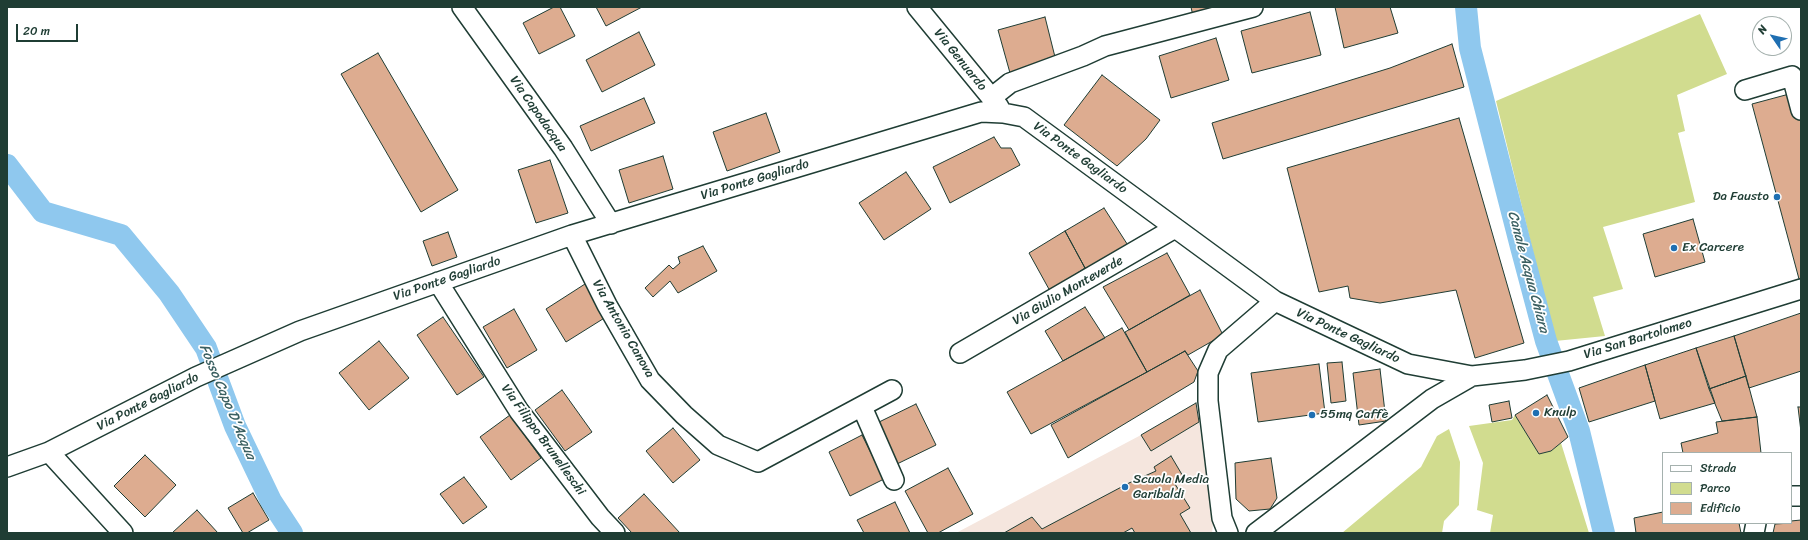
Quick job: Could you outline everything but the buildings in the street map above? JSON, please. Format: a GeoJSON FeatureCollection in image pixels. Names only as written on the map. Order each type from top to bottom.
{"type":"FeatureCollection","features":[{"type":"Feature","properties":{"kind":"street","name":"Via Capodacqua"},"geometry":{"type":"LineString","coordinates":[[462,7],[563,148],[611,224]]}},
{"type":"Feature","properties":{"kind":"street","name":"Via Genuardo"},"geometry":{"type":"LineString","coordinates":[[917,7],[1004,113]]}},
{"type":"Feature","properties":{"kind":"street"},"geometry":{"type":"LineString","coordinates":[[991,98],[1010,83],[1083,56],[1105,46],[1253,7]]}},
{"type":"Feature","properties":{"kind":"street"},"geometry":{"type":"LineString","coordinates":[[1745,90],[1792,76],[1801,110]]}},
{"type":"Feature","properties":{"kind":"street","name":"Via Ponte Gagliardo"},"geometry":{"type":"LineString","coordinates":[[7,467],[48,452],[196,377],[300,331],[572,235],[981,112],[1004,113],[1024,117],[1275,302],[1408,364],[1472,376]]}},
{"type":"Feature","properties":{"kind":"street","name":"Via Giulio Monteverde"},"geometry":{"type":"LineString","coordinates":[[960,353],[1175,228]]}},
{"type":"Feature","properties":{"kind":"street","name":"Via Antonio Canova"},"geometry":{"type":"LineString","coordinates":[[572,235],[607,305],[650,380],[684,415],[718,445],[758,462],[892,390]]}},
{"type":"Feature","properties":{"kind":"street","name":"Via Filippo Brunelleschi"},"geometry":{"type":"LineString","coordinates":[[438,282],[519,411],[600,517],[615,533]]}},
{"type":"Feature","properties":{"kind":"street","name":"Via San Bartolomeo"},"geometry":{"type":"LineString","coordinates":[[1472,376],[1525,370],[1569,361],[1801,289]]}},
{"type":"Feature","properties":{"kind":"street"},"geometry":{"type":"LineString","coordinates":[[1228,533],[1222,518],[1220,502],[1208,401],[1208,373],[1218,350],[1275,302]]}},
{"type":"Feature","properties":{"kind":"street"},"geometry":{"type":"LineString","coordinates":[[1256,533],[1432,399],[1472,376]]}},
{"type":"Feature","properties":{"kind":"street"},"geometry":{"type":"LineString","coordinates":[[862,407],[894,480]]}},
{"type":"Feature","properties":{"kind":"street"},"geometry":{"type":"LineString","coordinates":[[48,452],[123,533]]}},
{"type":"Feature","properties":{"kind":"shaded area","name":"Scuola Media Garibaldi"},"geometry":{"type":"Polygon","coordinates":[[[1199,422],[1213,524],[1212,533],[956,533],[1141,435],[1151,451],[1199,422]]]}},
{"type":"Feature","properties":{"kind":"green space"},"geometry":{"type":"Polygon","coordinates":[[[1700,14],[1727,74],[1677,95],[1685,131],[1678,133],[1695,202],[1603,227],[1623,289],[1593,297],[1605,336],[1555,341],[1496,101],[1700,14]]]}},
{"type":"Feature","properties":{"kind":"green space"},"geometry":{"type":"Polygon","coordinates":[[[1515,415],[1539,454],[1551,451],[1561,443],[1589,533],[1490,533],[1493,515],[1477,510],[1483,463],[1469,426],[1512,420],[1515,415]]]}},
{"type":"Feature","properties":{"kind":"green space"},"geometry":{"type":"Polygon","coordinates":[[[1449,429],[1460,462],[1459,505],[1444,521],[1442,533],[1342,533],[1421,467],[1437,436],[1449,429]]]}},
{"type":"Feature","properties":{"kind":"waterway","name":"Canale Acqua Chiara"},"geometry":{"type":"LineString","coordinates":[[1466,7],[1470,48],[1521,247],[1546,341],[1579,431],[1604,533]]}},
{"type":"Feature","properties":{"kind":"waterway","name":"Fosso Capo D'Acqua"},"geometry":{"type":"LineString","coordinates":[[7,165],[43,212],[121,235],[169,293],[206,348],[235,426],[271,501],[292,533]]}},
{"type":"Feature","properties":{"kind":"place","name":"Da Fausto"},"geometry":{"type":"Point","coordinates":[1777,197]}},
{"type":"Feature","properties":{"kind":"place","name":"Ex Carcere"},"geometry":{"type":"Point","coordinates":[1674,248]}},
{"type":"Feature","properties":{"kind":"place","name":"Knulp"},"geometry":{"type":"Point","coordinates":[1536,413]}},
{"type":"Feature","properties":{"kind":"place","name":"55mq Caffè"},"geometry":{"type":"Point","coordinates":[1312,415]}},
{"type":"Feature","properties":{"kind":"place","name":"Scuola Media Garibaldi"},"geometry":{"type":"Point","coordinates":[1125,487]}}]}
